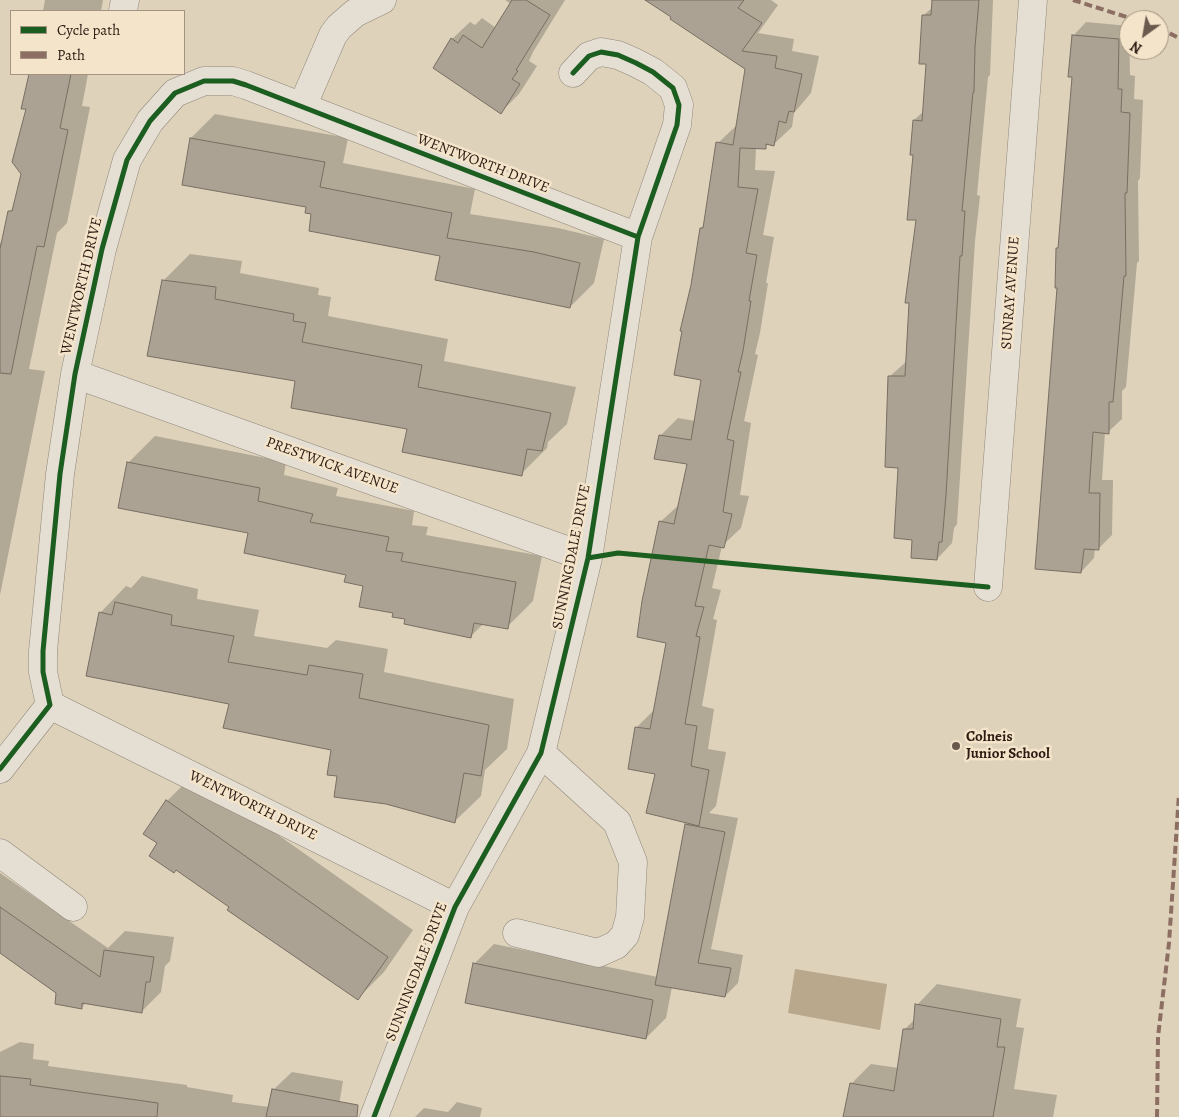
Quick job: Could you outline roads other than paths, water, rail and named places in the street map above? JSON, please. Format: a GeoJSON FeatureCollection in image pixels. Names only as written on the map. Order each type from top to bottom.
{"type":"FeatureCollection","features":[{"type":"Feature","properties":{"kind":"street"},"geometry":{"type":"LineString","coordinates":[[302,107],[333,35],[351,6],[382,0]]}},
{"type":"Feature","properties":{"kind":"street","name":"SUNRAY AVENUE"},"geometry":{"type":"LineString","coordinates":[[988,587],[1033,0]]}},
{"type":"Feature","properties":{"kind":"street","name":"SUNNINGDALE DRIVE"},"geometry":{"type":"LineString","coordinates":[[374,1117],[455,907],[541,753],[588,558],[638,237],[677,125],[679,105],[673,88],[659,76],[618,55],[602,52],[589,56],[573,73]]}},
{"type":"Feature","properties":{"kind":"street","name":"WENTWORTH DRIVE"},"geometry":{"type":"LineString","coordinates":[[455,907],[50,705],[43,672],[43,651],[60,474],[75,374],[102,249],[127,160],[143,131],[174,92],[186,86],[204,81],[218,80],[246,85],[638,237]]}},
{"type":"Feature","properties":{"kind":"street","name":"PRESTWICK AVENUE"},"geometry":{"type":"LineString","coordinates":[[75,374],[588,558]]}},
{"type":"Feature","properties":{"kind":"street"},"geometry":{"type":"LineString","coordinates":[[0,768],[50,705]]}},
{"type":"Feature","properties":{"kind":"street"},"geometry":{"type":"LineString","coordinates":[[517,933],[598,953],[616,945],[624,935],[630,917],[633,862],[616,822],[541,753]]}},
{"type":"Feature","properties":{"kind":"street"},"geometry":{"type":"LineString","coordinates":[[0,853],[73,907]]}},
{"type":"Feature","properties":{"kind":"place","name":"Colneis Junior School"},"geometry":{"type":"Point","coordinates":[956,746]}}]}
